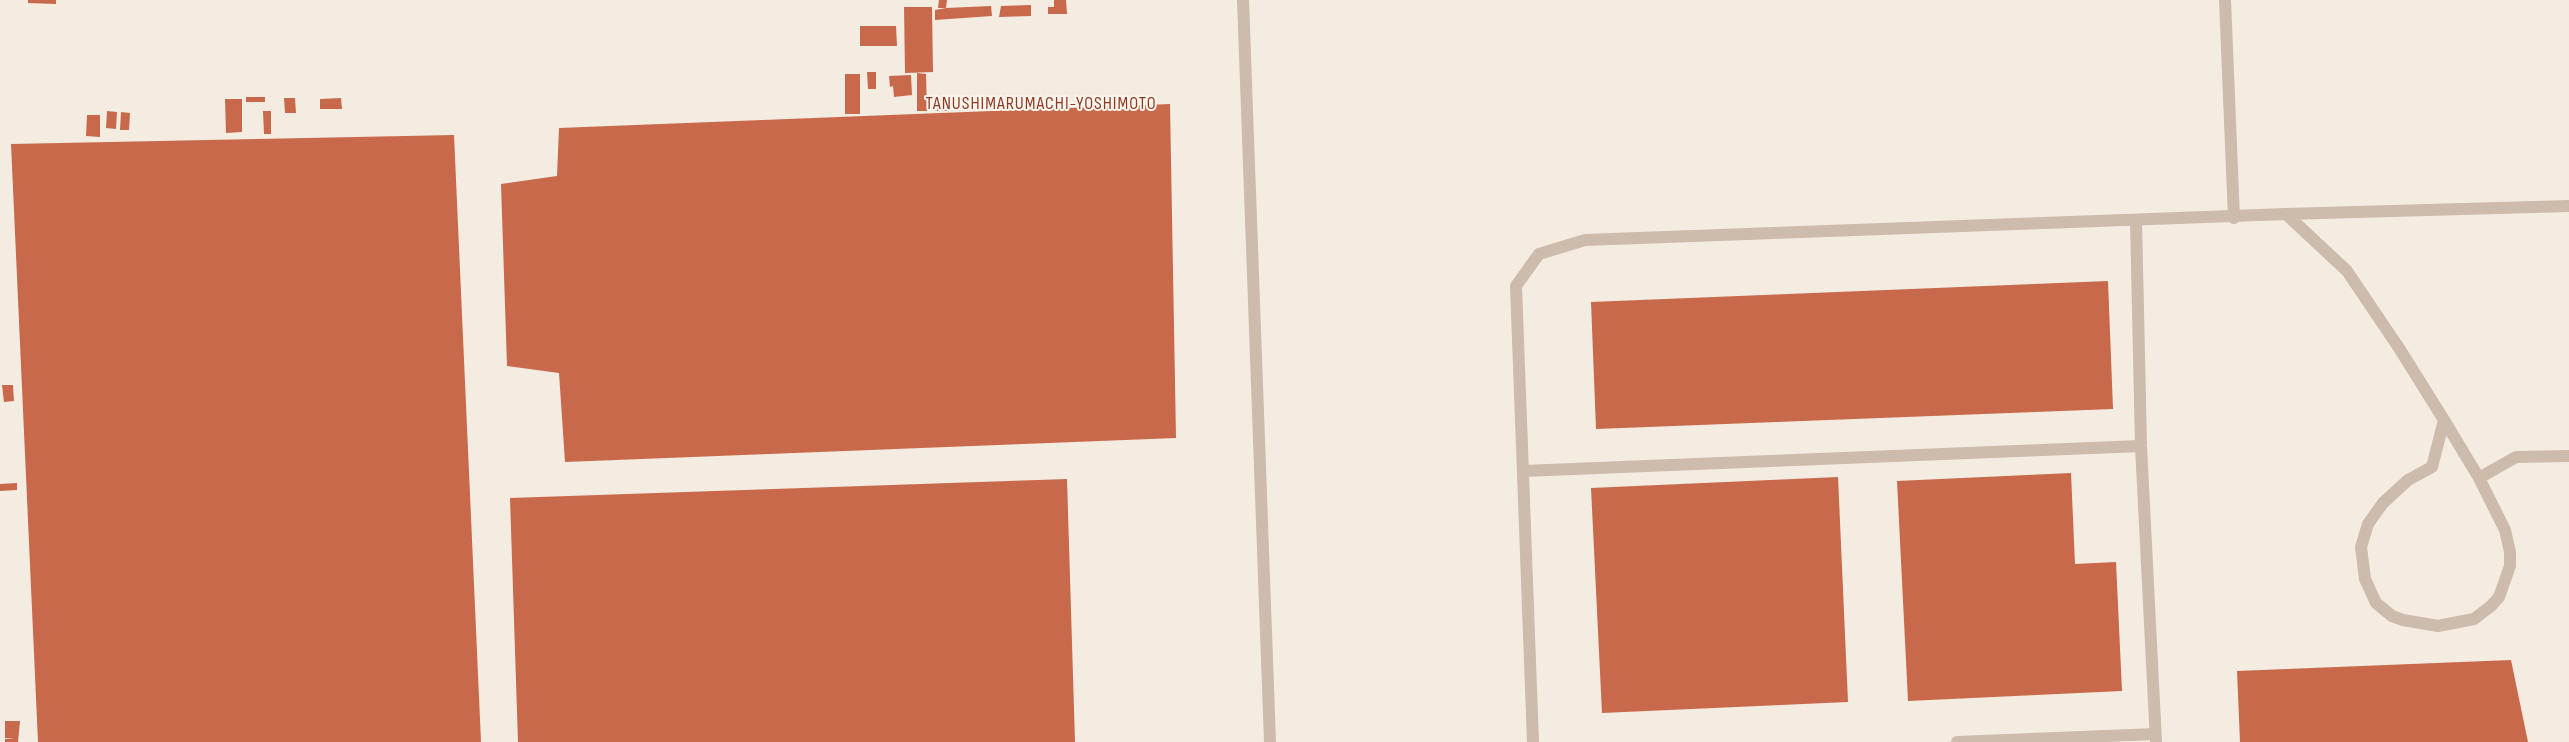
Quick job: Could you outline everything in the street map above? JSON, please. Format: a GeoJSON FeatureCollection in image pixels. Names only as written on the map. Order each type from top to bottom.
{"type":"FeatureCollection","features":[{"type":"Feature","properties":{"kind":"street"},"geometry":{"type":"LineString","coordinates":[[1243,0],[1270,742]]}},
{"type":"Feature","properties":{"kind":"street"},"geometry":{"type":"LineString","coordinates":[[2225,0],[2234,218]]}},
{"type":"Feature","properties":{"kind":"street"},"geometry":{"type":"LineString","coordinates":[[1533,742],[1516,286],[1539,254],[1586,240],[2234,218],[2286,214],[2569,206]]}},
{"type":"Feature","properties":{"kind":"street"},"geometry":{"type":"LineString","coordinates":[[2286,214],[2346,271],[2444,420],[2479,478],[2502,523],[2509,544],[2510,566],[2499,597],[2474,619],[2446,626],[2410,622],[2386,612],[2373,599],[2365,580],[2361,547],[2365,531],[2377,510],[2390,495],[2408,480],[2432,467],[2444,420]]}},
{"type":"Feature","properties":{"kind":"street"},"geometry":{"type":"LineString","coordinates":[[1957,742],[2156,738],[2141,446],[2136,220]]}},
{"type":"Feature","properties":{"kind":"street"},"geometry":{"type":"LineString","coordinates":[[1523,471],[2141,446]]}},
{"type":"Feature","properties":{"kind":"street"},"geometry":{"type":"LineString","coordinates":[[2479,478],[2516,457],[2569,456]]}},
{"type":"Feature","properties":{"kind":"building"},"geometry":{"type":"Polygon","coordinates":[[[28,0],[56,0],[56,4],[28,3],[28,0]]]}},
{"type":"Feature","properties":{"kind":"building"},"geometry":{"type":"Polygon","coordinates":[[[939,0],[947,0],[946,8],[938,8],[939,0]]]}},
{"type":"Feature","properties":{"kind":"building"},"geometry":{"type":"Polygon","coordinates":[[[1054,0],[1066,0],[1067,14],[1048,14],[1048,7],[1054,7],[1054,0]]]}},
{"type":"Feature","properties":{"kind":"building"},"geometry":{"type":"Polygon","coordinates":[[[1031,5],[1031,16],[999,17],[1001,6],[1031,5]]]}},
{"type":"Feature","properties":{"kind":"building"},"geometry":{"type":"Polygon","coordinates":[[[991,6],[992,16],[935,20],[935,10],[991,6]]]}},
{"type":"Feature","properties":{"kind":"building"},"geometry":{"type":"Polygon","coordinates":[[[904,7],[932,7],[933,72],[905,73],[904,7]]]}},
{"type":"Feature","properties":{"kind":"building"},"geometry":{"type":"Polygon","coordinates":[[[860,26],[896,26],[897,46],[860,46],[860,26]]]}},
{"type":"Feature","properties":{"kind":"building"},"geometry":{"type":"Polygon","coordinates":[[[867,72],[876,72],[876,89],[868,89],[867,72]]]}},
{"type":"Feature","properties":{"kind":"building"},"geometry":{"type":"Polygon","coordinates":[[[917,73],[926,74],[927,111],[917,111],[917,73]]]}},
{"type":"Feature","properties":{"kind":"building"},"geometry":{"type":"Polygon","coordinates":[[[845,74],[860,74],[860,114],[845,114],[845,74]]]}},
{"type":"Feature","properties":{"kind":"building"},"geometry":{"type":"Polygon","coordinates":[[[911,75],[912,95],[894,97],[893,86],[890,87],[889,76],[911,75]]]}},
{"type":"Feature","properties":{"kind":"building"},"geometry":{"type":"Polygon","coordinates":[[[246,97],[265,97],[265,102],[246,102],[246,97]]]}},
{"type":"Feature","properties":{"kind":"building"},"geometry":{"type":"Polygon","coordinates":[[[284,98],[295,98],[296,113],[285,113],[284,98]]]}},
{"type":"Feature","properties":{"kind":"building"},"geometry":{"type":"Polygon","coordinates":[[[341,98],[342,109],[320,109],[320,99],[341,98]]]}},
{"type":"Feature","properties":{"kind":"building"},"geometry":{"type":"Polygon","coordinates":[[[225,99],[242,99],[242,132],[226,133],[225,99]]]}},
{"type":"Feature","properties":{"kind":"building"},"geometry":{"type":"Polygon","coordinates":[[[937,100],[950,100],[950,111],[937,111],[937,100]]]}},
{"type":"Feature","properties":{"kind":"building"},"geometry":{"type":"Polygon","coordinates":[[[1170,104],[1176,438],[565,462],[559,373],[507,366],[501,184],[557,176],[559,128],[1170,104]]]}},
{"type":"Feature","properties":{"kind":"building"},"geometry":{"type":"Polygon","coordinates":[[[107,111],[117,112],[116,129],[106,128],[107,111]]]}},
{"type":"Feature","properties":{"kind":"building"},"geometry":{"type":"Polygon","coordinates":[[[263,111],[271,111],[271,134],[264,134],[263,111]]]}},
{"type":"Feature","properties":{"kind":"building"},"geometry":{"type":"Polygon","coordinates":[[[121,112],[130,113],[129,130],[120,130],[121,112]]]}},
{"type":"Feature","properties":{"kind":"building"},"geometry":{"type":"Polygon","coordinates":[[[87,115],[100,115],[100,137],[86,136],[87,115]]]}},
{"type":"Feature","properties":{"kind":"building"},"geometry":{"type":"Polygon","coordinates":[[[454,135],[481,742],[38,742],[11,144],[454,135]]]}},
{"type":"Feature","properties":{"kind":"building"},"geometry":{"type":"Polygon","coordinates":[[[2108,281],[2113,409],[1596,429],[1591,302],[2108,281]]]}},
{"type":"Feature","properties":{"kind":"building"},"geometry":{"type":"Polygon","coordinates":[[[2,385],[13,385],[14,401],[4,402],[2,385]]]}},
{"type":"Feature","properties":{"kind":"building"},"geometry":{"type":"Polygon","coordinates":[[[2071,473],[2075,564],[2116,562],[2122,691],[1908,701],[1897,481],[2071,473]]]}},
{"type":"Feature","properties":{"kind":"building"},"geometry":{"type":"Polygon","coordinates":[[[1838,477],[1848,702],[1602,713],[1591,488],[1838,477]]]}},
{"type":"Feature","properties":{"kind":"building"},"geometry":{"type":"Polygon","coordinates":[[[1067,479],[1075,742],[518,742],[510,498],[1067,479]]]}},
{"type":"Feature","properties":{"kind":"building"},"geometry":{"type":"Polygon","coordinates":[[[17,483],[17,490],[0,491],[0,484],[17,483]]]}},
{"type":"Feature","properties":{"kind":"building"},"geometry":{"type":"Polygon","coordinates":[[[2511,660],[2528,742],[2240,742],[2237,671],[2511,660]]]}},
{"type":"Feature","properties":{"kind":"building"},"geometry":{"type":"Polygon","coordinates":[[[5,721],[20,721],[18,742],[5,742],[5,739],[15,739],[5,738],[5,721]]]}},
{"type":"Feature","properties":{"kind":"district","name":"TANUSHIMARUMACHI-YOSHIMOTO"},"geometry":{"type":"Point","coordinates":[1041,104]}}]}
